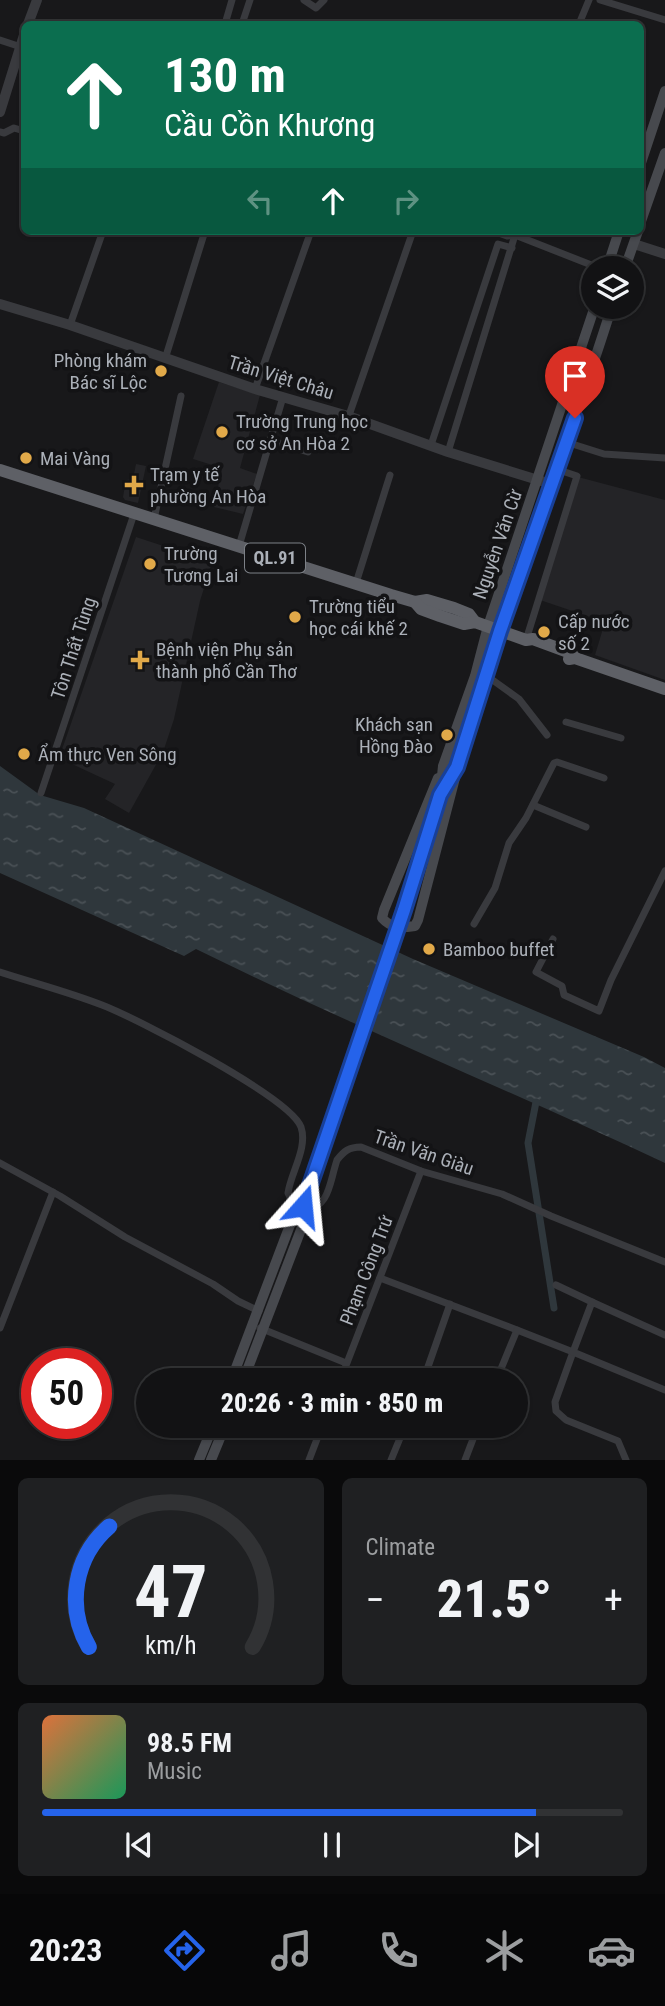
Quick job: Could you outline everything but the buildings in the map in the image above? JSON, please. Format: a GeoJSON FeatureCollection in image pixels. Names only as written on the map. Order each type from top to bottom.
{"type":"FeatureCollection","features":[{"type":"Feature","properties":{"kind":"highway","name":"QL.91"},"geometry":{"type":"LineString","coordinates":[[0,470],[415,602],[427,600],[454,608],[488,626],[533,639],[571,653],[575,658],[665,689]]}},
{"type":"Feature","properties":{"kind":"main road"},"geometry":{"type":"LineString","coordinates":[[644,154],[665,91]]}},
{"type":"Feature","properties":{"kind":"main road"},"geometry":{"type":"LineString","coordinates":[[644,213],[665,153]]}},
{"type":"Feature","properties":{"kind":"main road"},"geometry":{"type":"LineString","coordinates":[[611,256],[618,235]]}},
{"type":"Feature","properties":{"kind":"main road"},"geometry":{"type":"LineString","coordinates":[[630,256],[637,235]]}},
{"type":"Feature","properties":{"kind":"main road","name":"Nguyễn Văn Cừ"},"geometry":{"type":"LineString","coordinates":[[301,1212],[404,910],[440,795],[443,766],[475,676],[488,626],[591,319]]}},
{"type":"Feature","properties":{"kind":"main road","name":"Nguyễn Văn Cừ"},"geometry":{"type":"LineString","coordinates":[[440,795],[457,767],[487,676],[488,626],[551,484],[608,319]]}},
{"type":"Feature","properties":{"kind":"main road"},"geometry":{"type":"LineString","coordinates":[[443,766],[384,910],[382,918],[390,926],[415,926],[418,920],[457,767]]}},
{"type":"Feature","properties":{"kind":"main road"},"geometry":{"type":"LineString","coordinates":[[247,1368],[259,1328],[259,1311],[290,1225],[301,1212]]}},
{"type":"Feature","properties":{"kind":"main road"},"geometry":{"type":"LineString","coordinates":[[238,1368],[259,1328],[302,1227],[301,1212]]}},
{"type":"Feature","properties":{"kind":"main road"},"geometry":{"type":"LineString","coordinates":[[199,1460],[208,1438]]}},
{"type":"Feature","properties":{"kind":"main road"},"geometry":{"type":"LineString","coordinates":[[211,1460],[220,1438]]}},
{"type":"Feature","properties":{"kind":"street"},"geometry":{"type":"LineString","coordinates":[[29,21],[37,0]]}},
{"type":"Feature","properties":{"kind":"street"},"geometry":{"type":"LineString","coordinates":[[226,21],[232,0]]}},
{"type":"Feature","properties":{"kind":"street"},"geometry":{"type":"LineString","coordinates":[[243,21],[250,0]]}},
{"type":"Feature","properties":{"kind":"street"},"geometry":{"type":"LineString","coordinates":[[304,0],[316,8],[324,0]]}},
{"type":"Feature","properties":{"kind":"street"},"geometry":{"type":"LineString","coordinates":[[580,21],[589,0]]}},
{"type":"Feature","properties":{"kind":"street"},"geometry":{"type":"LineString","coordinates":[[600,0],[665,20]]}},
{"type":"Feature","properties":{"kind":"street"},"geometry":{"type":"LineString","coordinates":[[0,40],[21,38]]}},
{"type":"Feature","properties":{"kind":"street"},"geometry":{"type":"LineString","coordinates":[[0,113],[21,47]]}},
{"type":"Feature","properties":{"kind":"street"},"geometry":{"type":"LineString","coordinates":[[0,132],[14,128],[21,130]]}},
{"type":"Feature","properties":{"kind":"street"},"geometry":{"type":"LineString","coordinates":[[70,325],[102,235]]}},
{"type":"Feature","properties":{"kind":"street"},"geometry":{"type":"LineString","coordinates":[[165,359],[204,235]]}},
{"type":"Feature","properties":{"kind":"street"},"geometry":{"type":"LineString","coordinates":[[255,389],[310,235]]}},
{"type":"Feature","properties":{"kind":"street"},"geometry":{"type":"LineString","coordinates":[[347,419],[412,235]]}},
{"type":"Feature","properties":{"kind":"street"},"geometry":{"type":"LineString","coordinates":[[448,452],[512,248],[510,235]]}},
{"type":"Feature","properties":{"kind":"street"},"geometry":{"type":"LineString","coordinates":[[513,235],[581,261]]}},
{"type":"Feature","properties":{"kind":"street"},"geometry":{"type":"LineString","coordinates":[[431,445],[498,244],[512,248]]}},
{"type":"Feature","properties":{"kind":"street"},"geometry":{"type":"LineString","coordinates":[[634,244],[665,254]]}},
{"type":"Feature","properties":{"kind":"street","name":"Trần Việt Châu"},"geometry":{"type":"LineString","coordinates":[[0,304],[551,484]]}},
{"type":"Feature","properties":{"kind":"street"},"geometry":{"type":"LineString","coordinates":[[154,520],[181,396]]}},
{"type":"Feature","properties":{"kind":"street"},"geometry":{"type":"LineString","coordinates":[[239,546],[283,397]]}},
{"type":"Feature","properties":{"kind":"street"},"geometry":{"type":"LineString","coordinates":[[271,440],[307,452]]}},
{"type":"Feature","properties":{"kind":"street"},"geometry":{"type":"LineString","coordinates":[[566,442],[604,454],[665,458]]}},
{"type":"Feature","properties":{"kind":"street"},"geometry":{"type":"LineString","coordinates":[[526,639],[577,476],[556,469]]}},
{"type":"Feature","properties":{"kind":"street"},"geometry":{"type":"LineString","coordinates":[[356,583],[390,475]]}},
{"type":"Feature","properties":{"kind":"street","name":"Tôn Thất Tùng"},"geometry":{"type":"LineString","coordinates":[[41,793],[135,514]]}},
{"type":"Feature","properties":{"kind":"street"},"geometry":{"type":"LineString","coordinates":[[487,676],[519,699],[547,735]]}},
{"type":"Feature","properties":{"kind":"street"},"geometry":{"type":"LineString","coordinates":[[566,722],[621,738]]}},
{"type":"Feature","properties":{"kind":"street"},"geometry":{"type":"LineString","coordinates":[[474,924],[495,888],[509,843],[533,805],[552,766],[557,762],[604,778]]}},
{"type":"Feature","properties":{"kind":"street"},"geometry":{"type":"LineString","coordinates":[[533,805],[586,827]]}},
{"type":"Feature","properties":{"kind":"street"},"geometry":{"type":"LineString","coordinates":[[553,939],[536,972],[562,986],[564,995],[599,1011],[611,980],[665,871]]}},
{"type":"Feature","properties":{"kind":"street"},"geometry":{"type":"LineString","coordinates":[[0,972],[102,1004],[151,1027],[243,1079],[282,1105],[300,1123],[303,1136],[288,1194],[301,1212]]}},
{"type":"Feature","properties":{"kind":"street","name":"Trần Văn Giàu"},"geometry":{"type":"LineString","coordinates":[[301,1212],[321,1206],[337,1160],[346,1150],[361,1147],[421,1171],[502,1194],[665,1262]]}},
{"type":"Feature","properties":{"kind":"street"},"geometry":{"type":"LineString","coordinates":[[0,1164],[259,1311]]}},
{"type":"Feature","properties":{"kind":"street","name":"Phạm Công Trứ"},"geometry":{"type":"LineString","coordinates":[[344,1368],[421,1171]]}},
{"type":"Feature","properties":{"kind":"street"},"geometry":{"type":"LineString","coordinates":[[0,1328],[53,1192]]}},
{"type":"Feature","properties":{"kind":"street"},"geometry":{"type":"LineString","coordinates":[[380,1278],[665,1390]]}},
{"type":"Feature","properties":{"kind":"street"},"geometry":{"type":"LineString","coordinates":[[556,1285],[665,1335]]}},
{"type":"Feature","properties":{"kind":"street"},"geometry":{"type":"LineString","coordinates":[[592,1302],[555,1402],[556,1411],[566,1420],[618,1441],[626,1460]]}},
{"type":"Feature","properties":{"kind":"street"},"geometry":{"type":"LineString","coordinates":[[428,1368],[450,1304]]}},
{"type":"Feature","properties":{"kind":"street"},"geometry":{"type":"LineString","coordinates":[[259,1328],[346,1363]]}},
{"type":"Feature","properties":{"kind":"street"},"geometry":{"type":"LineString","coordinates":[[501,1368],[517,1330]]}},
{"type":"Feature","properties":{"kind":"street"},"geometry":{"type":"LineString","coordinates":[[309,1460],[317,1438]]}},
{"type":"Feature","properties":{"kind":"street"},"geometry":{"type":"LineString","coordinates":[[391,1460],[400,1438]]}},
{"type":"Feature","properties":{"kind":"street"},"geometry":{"type":"LineString","coordinates":[[465,1460],[473,1438]]}},
{"type":"Feature","properties":{"kind":"shaded area","name":"Trường Trung học cơ sở An Hòa 2"},"geometry":{"type":"Polygon","coordinates":[[[219,382],[260,395],[240,468],[257,474],[243,514],[214,507],[222,468],[193,459],[219,382]]]}},
{"type":"Feature","properties":{"kind":"shaded area","name":"Trạm y tế phường An Hòa"},"geometry":{"type":"Polygon","coordinates":[[[136,464],[146,466],[138,503],[123,497],[126,480],[133,479],[136,464]]]}},
{"type":"Feature","properties":{"kind":"shaded area"},"geometry":{"type":"Polygon","coordinates":[[[578,477],[665,500],[665,680],[595,655],[605,622],[540,600],[578,477]]]}},
{"type":"Feature","properties":{"kind":"shaded area","name":"Bệnh viện Phụ sản thành phố Cần Thơ"},"geometry":{"type":"Polygon","coordinates":[[[136,537],[212,562],[200,601],[174,719],[163,752],[129,813],[105,799],[115,784],[59,758],[136,537]]]}},
{"type":"Feature","properties":{"kind":"water"},"geometry":{"type":"Polygon","coordinates":[[[0,766],[40,795],[84,808],[413,959],[665,1068],[665,1163],[196,949],[184,956],[0,873],[0,766]]]}},
{"type":"Feature","properties":{"kind":"waterway"},"geometry":{"type":"LineString","coordinates":[[536,1102],[528,1143],[554,1308]]}},
{"type":"Feature","properties":{"kind":"place","name":"Phòng khám Bác sĩ Lộc"},"geometry":{"type":"Point","coordinates":[161,371]}},
{"type":"Feature","properties":{"kind":"place","name":"Trường Trung học cơ sở An Hòa 2"},"geometry":{"type":"Point","coordinates":[222,432]}},
{"type":"Feature","properties":{"kind":"place","name":"Mai Vàng"},"geometry":{"type":"Point","coordinates":[26,458]}},
{"type":"Feature","properties":{"kind":"place","name":"Trạm y tế phường An Hòa"},"geometry":{"type":"Point","coordinates":[134,485]}},
{"type":"Feature","properties":{"kind":"place","name":"Trường Tương Lai"},"geometry":{"type":"Point","coordinates":[150,564]}},
{"type":"Feature","properties":{"kind":"place","name":"Trường tiểu học cái khế 2"},"geometry":{"type":"Point","coordinates":[295,617]}},
{"type":"Feature","properties":{"kind":"place","name":"Cấp nước số 2"},"geometry":{"type":"Point","coordinates":[544,632]}},
{"type":"Feature","properties":{"kind":"place","name":"Bệnh viện Phụ sản thành phố Cần Thơ"},"geometry":{"type":"Point","coordinates":[140,660]}},
{"type":"Feature","properties":{"kind":"place","name":"Khách sạn Hồng Đào"},"geometry":{"type":"Point","coordinates":[447,735]}},
{"type":"Feature","properties":{"kind":"place","name":"Ẩm thực Ven Sông"},"geometry":{"type":"Point","coordinates":[24,754]}},
{"type":"Feature","properties":{"kind":"place","name":"Bamboo buffet"},"geometry":{"type":"Point","coordinates":[429,949]}},
{"type":"Feature","properties":{"kind":"route"},"geometry":{"type":"LineString","coordinates":[[303,1206],[404,910],[440,795],[457,767],[500,631],[575,418]]}}]}
